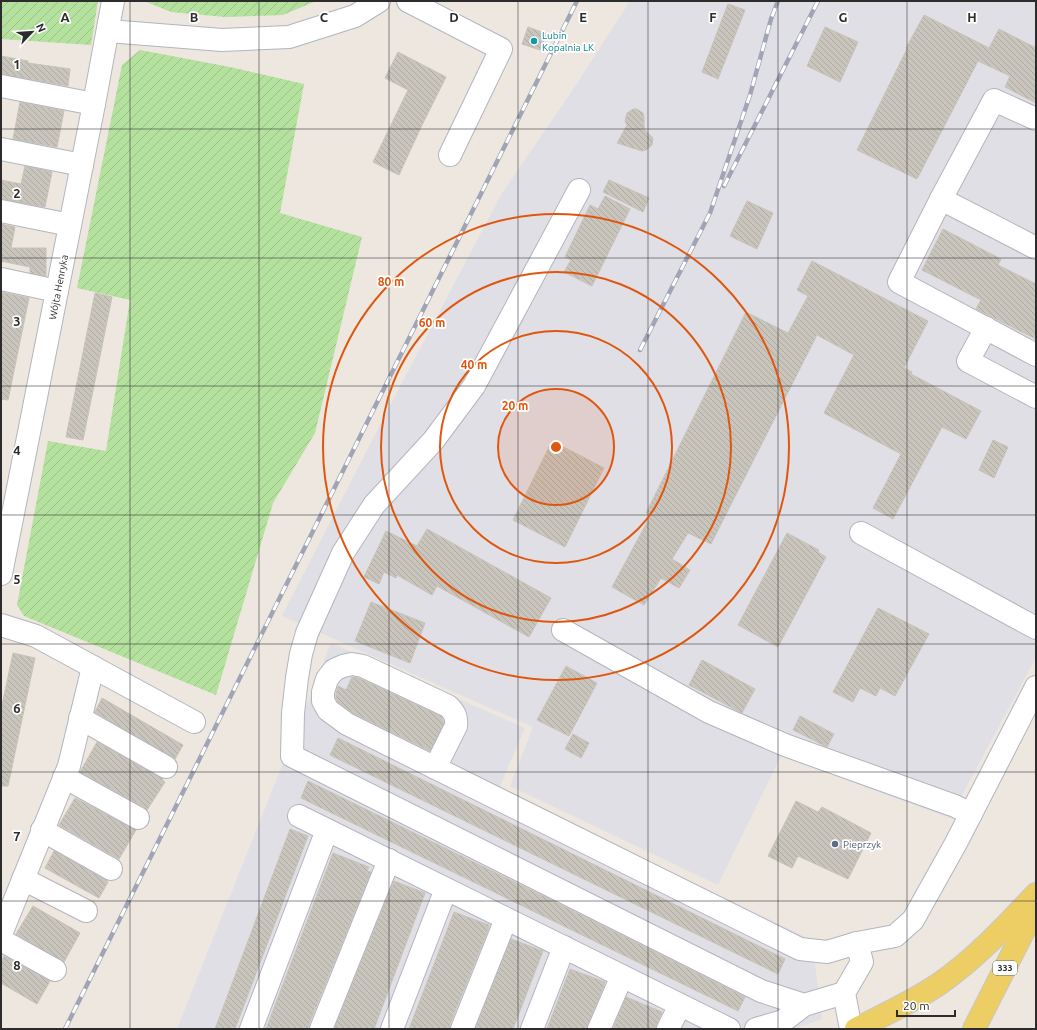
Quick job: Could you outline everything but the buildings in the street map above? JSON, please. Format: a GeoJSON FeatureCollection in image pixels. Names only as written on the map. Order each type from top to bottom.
{"type":"FeatureCollection","features":[{"type":"Feature","properties":{"kind":"main road"},"geometry":{"type":"LineString","coordinates":[[856,1029],[923,994],[944,980],[1000,931],[1036,894]]}},
{"type":"Feature","properties":{"kind":"main road","name":"333"},"geometry":{"type":"LineString","coordinates":[[974,1029],[1036,907]]}},
{"type":"Feature","properties":{"kind":"street","name":"Wójta Henryka"},"geometry":{"type":"LineString","coordinates":[[1,574],[113,1]]}},
{"type":"Feature","properties":{"kind":"street"},"geometry":{"type":"LineString","coordinates":[[108,31],[222,40],[289,37],[355,16],[379,1]]}},
{"type":"Feature","properties":{"kind":"street"},"geometry":{"type":"LineString","coordinates":[[408,1],[501,50],[450,155]]}},
{"type":"Feature","properties":{"kind":"street"},"geometry":{"type":"LineString","coordinates":[[1,86],[94,104]]}},
{"type":"Feature","properties":{"kind":"street"},"geometry":{"type":"LineString","coordinates":[[1036,119],[994,100],[899,282],[1036,355]]}},
{"type":"Feature","properties":{"kind":"street"},"geometry":{"type":"LineString","coordinates":[[1,149],[82,165]]}},
{"type":"Feature","properties":{"kind":"street"},"geometry":{"type":"LineString","coordinates":[[579,190],[474,386],[433,441],[374,505],[343,552],[312,621],[301,654],[293,713],[292,756],[761,990],[804,1005]]}},
{"type":"Feature","properties":{"kind":"street"},"geometry":{"type":"LineString","coordinates":[[941,199],[1036,248]]}},
{"type":"Feature","properties":{"kind":"street"},"geometry":{"type":"LineString","coordinates":[[1,211],[70,225]]}},
{"type":"Feature","properties":{"kind":"street"},"geometry":{"type":"LineString","coordinates":[[1,279],[57,291]]}},
{"type":"Feature","properties":{"kind":"street"},"geometry":{"type":"LineString","coordinates":[[986,328],[968,361],[1036,397]]}},
{"type":"Feature","properties":{"kind":"street"},"geometry":{"type":"LineString","coordinates":[[861,533],[1036,628]]}},
{"type":"Feature","properties":{"kind":"street"},"geometry":{"type":"LineString","coordinates":[[1,625],[36,636],[194,722]]}},
{"type":"Feature","properties":{"kind":"street"},"geometry":{"type":"LineString","coordinates":[[563,630],[708,712],[785,745],[954,806],[971,814]]}},
{"type":"Feature","properties":{"kind":"street"},"geometry":{"type":"LineString","coordinates":[[435,768],[456,726],[457,719],[454,712],[448,706],[363,666],[352,664],[334,670],[327,679],[323,692],[323,701],[328,710],[347,724],[435,768],[800,949],[826,952],[857,943],[895,936],[913,920],[971,814],[1036,687]]}},
{"type":"Feature","properties":{"kind":"street"},"geometry":{"type":"LineString","coordinates":[[1,934],[69,766],[93,667]]}},
{"type":"Feature","properties":{"kind":"street"},"geometry":{"type":"LineString","coordinates":[[80,718],[166,766]]}},
{"type":"Feature","properties":{"kind":"street"},"geometry":{"type":"LineString","coordinates":[[64,777],[138,818]]}},
{"type":"Feature","properties":{"kind":"street"},"geometry":{"type":"LineString","coordinates":[[299,816],[729,1029]]}},
{"type":"Feature","properties":{"kind":"street"},"geometry":{"type":"LineString","coordinates":[[42,830],[111,869]]}},
{"type":"Feature","properties":{"kind":"street"},"geometry":{"type":"LineString","coordinates":[[251,1029],[327,830]]}},
{"type":"Feature","properties":{"kind":"street"},"geometry":{"type":"LineString","coordinates":[[321,1029],[389,860]]}},
{"type":"Feature","properties":{"kind":"street"},"geometry":{"type":"LineString","coordinates":[[23,879],[86,911]]}},
{"type":"Feature","properties":{"kind":"street"},"geometry":{"type":"LineString","coordinates":[[392,1029],[446,889]]}},
{"type":"Feature","properties":{"kind":"street"},"geometry":{"type":"LineString","coordinates":[[462,1029],[506,919]]}},
{"type":"Feature","properties":{"kind":"street"},"geometry":{"type":"LineString","coordinates":[[1,940],[55,970]]}},
{"type":"Feature","properties":{"kind":"street"},"geometry":{"type":"LineString","coordinates":[[851,1029],[844,993],[862,962],[857,943]]}},
{"type":"Feature","properties":{"kind":"street"},"geometry":{"type":"LineString","coordinates":[[532,1029],[564,947]]}},
{"type":"Feature","properties":{"kind":"street"},"geometry":{"type":"LineString","coordinates":[[599,1029],[622,976]]}},
{"type":"Feature","properties":{"kind":"street"},"geometry":{"type":"LineString","coordinates":[[756,1029],[783,1021],[804,1005],[844,993]]}},
{"type":"Feature","properties":{"kind":"street"},"geometry":{"type":"LineString","coordinates":[[668,1029],[680,1005]]}},
{"type":"Feature","properties":{"kind":"shaded area"},"geometry":{"type":"Polygon","coordinates":[[[630,1],[1036,1],[1036,657],[950,818],[781,756],[718,885],[510,786],[533,727],[282,616],[384,417],[502,193],[572,91],[630,1]]]}},
{"type":"Feature","properties":{"kind":"shaded area"},"geometry":{"type":"Polygon","coordinates":[[[331,643],[525,728],[499,788],[812,940],[822,1019],[795,1029],[177,1029],[331,643]]]}},
{"type":"Feature","properties":{"kind":"green space"},"geometry":{"type":"Polygon","coordinates":[[[1,1],[98,1],[91,45],[1,39],[1,1]]]}},
{"type":"Feature","properties":{"kind":"green space"},"geometry":{"type":"Polygon","coordinates":[[[144,1],[316,1],[283,15],[225,17],[171,12],[144,1]]]}},
{"type":"Feature","properties":{"kind":"green space"},"geometry":{"type":"Polygon","coordinates":[[[140,50],[230,67],[304,84],[280,213],[362,237],[315,433],[273,503],[216,695],[24,616],[17,605],[48,441],[106,451],[130,300],[77,288],[122,65],[140,50]]]}},
{"type":"Feature","properties":{"kind":"railway"},"geometry":{"type":"LineString","coordinates":[[65,1029],[577,1]]}},
{"type":"Feature","properties":{"kind":"railway"},"geometry":{"type":"LineString","coordinates":[[640,350],[710,213],[750,95],[771,19],[778,1]]}},
{"type":"Feature","properties":{"kind":"railway"},"geometry":{"type":"LineString","coordinates":[[724,186],[818,1]]}},
{"type":"Feature","properties":{"kind":"place","name":"Lubin Kopalnia LK"},"geometry":{"type":"Point","coordinates":[534,41]}},
{"type":"Feature","properties":{"kind":"place","name":"Pieprzyk"},"geometry":{"type":"Point","coordinates":[835,844]}}]}
